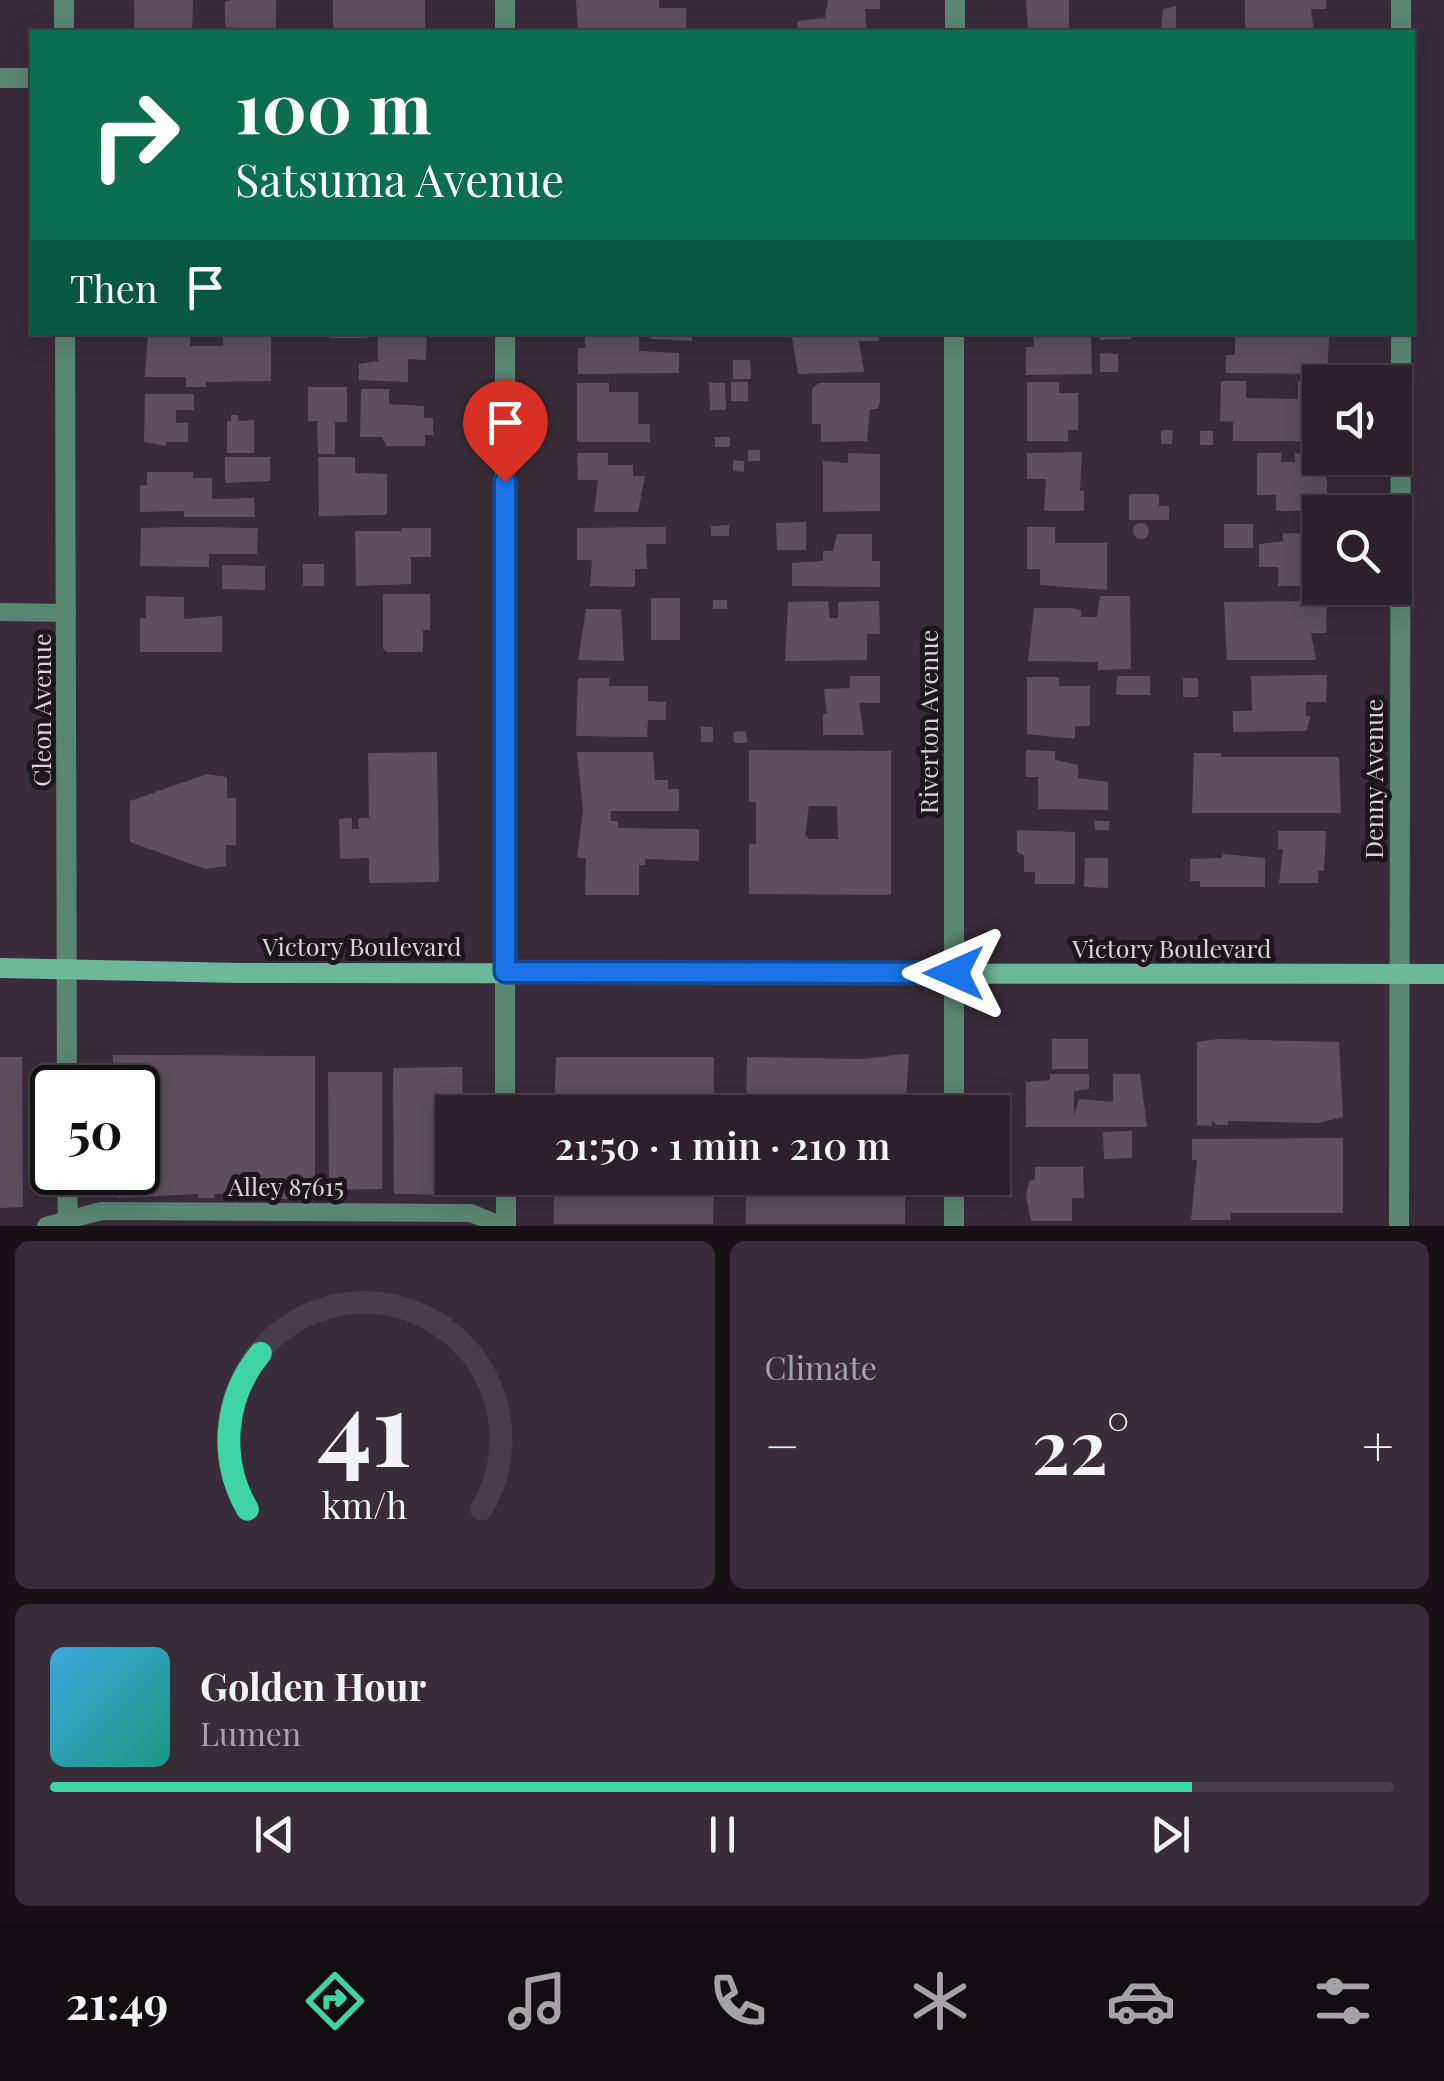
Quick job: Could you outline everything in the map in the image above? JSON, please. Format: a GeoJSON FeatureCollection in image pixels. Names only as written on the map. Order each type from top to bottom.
{"type":"FeatureCollection","features":[{"type":"Feature","properties":{"kind":"main road","name":"Victory Boulevard"},"geometry":{"type":"LineString","coordinates":[[0,968],[1444,974]]}},
{"type":"Feature","properties":{"kind":"street"},"geometry":{"type":"LineString","coordinates":[[64,0],[64,30]]}},
{"type":"Feature","properties":{"kind":"street"},"geometry":{"type":"LineString","coordinates":[[504,0],[505,30]]}},
{"type":"Feature","properties":{"kind":"street"},"geometry":{"type":"LineString","coordinates":[[954,30],[955,0]]}},
{"type":"Feature","properties":{"kind":"street"},"geometry":{"type":"LineString","coordinates":[[1401,0],[1401,30]]}},
{"type":"Feature","properties":{"kind":"street"},"geometry":{"type":"LineString","coordinates":[[0,78],[30,78]]}},
{"type":"Feature","properties":{"kind":"street","name":"Cleon Avenue"},"geometry":{"type":"LineString","coordinates":[[65,335],[66,1065]]}},
{"type":"Feature","properties":{"kind":"street"},"geometry":{"type":"LineString","coordinates":[[505,335],[506,1095]]}},
{"type":"Feature","properties":{"kind":"street","name":"Riverton Avenue"},"geometry":{"type":"LineString","coordinates":[[954,335],[954,1095]]}},
{"type":"Feature","properties":{"kind":"street","name":"Denny Avenue"},"geometry":{"type":"LineString","coordinates":[[1399,1226],[1401,335]]}},
{"type":"Feature","properties":{"kind":"street"},"geometry":{"type":"LineString","coordinates":[[68,1195],[68,1223]]}},
{"type":"Feature","properties":{"kind":"street"},"geometry":{"type":"LineString","coordinates":[[504,1226],[505,1195]]}},
{"type":"Feature","properties":{"kind":"street"},"geometry":{"type":"LineString","coordinates":[[954,1195],[954,1226]]}},
{"type":"Feature","properties":{"kind":"lane"},"geometry":{"type":"LineString","coordinates":[[0,612],[67,613]]}},
{"type":"Feature","properties":{"kind":"lane","name":"Alley 87615"},"geometry":{"type":"LineString","coordinates":[[46,1226],[101,1211],[471,1213],[504,1226]]}},
{"type":"Feature","properties":{"kind":"building"},"geometry":{"type":"Polygon","coordinates":[[[134,0],[193,0],[192,30],[134,30],[134,0]]]}},
{"type":"Feature","properties":{"kind":"building"},"geometry":{"type":"Polygon","coordinates":[[[276,0],[276,30],[225,27],[225,2],[276,0]]]}},
{"type":"Feature","properties":{"kind":"building"},"geometry":{"type":"Polygon","coordinates":[[[333,0],[425,0],[425,28],[333,28],[333,0]]]}},
{"type":"Feature","properties":{"kind":"building"},"geometry":{"type":"Polygon","coordinates":[[[576,0],[659,0],[659,8],[686,8],[686,30],[578,30],[576,0]]]}},
{"type":"Feature","properties":{"kind":"building"},"geometry":{"type":"Polygon","coordinates":[[[828,0],[880,0],[880,9],[865,9],[867,30],[797,30],[797,21],[825,18],[828,0]]]}},
{"type":"Feature","properties":{"kind":"building"},"geometry":{"type":"Polygon","coordinates":[[[1026,0],[1069,0],[1069,30],[1028,30],[1026,0]]]}},
{"type":"Feature","properties":{"kind":"building"},"geometry":{"type":"Polygon","coordinates":[[[1245,0],[1326,0],[1326,9],[1311,9],[1314,30],[1245,30],[1245,0]]]}},
{"type":"Feature","properties":{"kind":"building"},"geometry":{"type":"Polygon","coordinates":[[[1176,6],[1176,30],[1161,30],[1163,9],[1176,6]]]}},
{"type":"Feature","properties":{"kind":"building"},"geometry":{"type":"Polygon","coordinates":[[[148,335],[190,335],[190,346],[223,346],[223,335],[271,335],[271,381],[206,382],[206,387],[186,387],[186,377],[145,377],[148,335]]]}},
{"type":"Feature","properties":{"kind":"building"},"geometry":{"type":"Polygon","coordinates":[[[330,335],[367,335],[367,338],[330,335]]]}},
{"type":"Feature","properties":{"kind":"building"},"geometry":{"type":"Polygon","coordinates":[[[378,335],[427,335],[426,360],[408,359],[408,382],[359,380],[359,364],[378,361],[378,335]]]}},
{"type":"Feature","properties":{"kind":"building"},"geometry":{"type":"Polygon","coordinates":[[[585,335],[639,335],[639,351],[679,353],[679,373],[578,374],[578,348],[585,348],[585,335]]]}},
{"type":"Feature","properties":{"kind":"building"},"geometry":{"type":"Polygon","coordinates":[[[651,335],[692,335],[692,341],[651,339],[651,335]]]}},
{"type":"Feature","properties":{"kind":"building"},"geometry":{"type":"Polygon","coordinates":[[[792,335],[879,335],[879,341],[859,341],[864,372],[798,374],[792,335]]]}},
{"type":"Feature","properties":{"kind":"building"},"geometry":{"type":"Polygon","coordinates":[[[1033,335],[1091,335],[1092,374],[1026,375],[1026,347],[1034,347],[1033,335]]]}},
{"type":"Feature","properties":{"kind":"building"},"geometry":{"type":"Polygon","coordinates":[[[1100,335],[1130,335],[1131,339],[1100,340],[1100,335]]]}},
{"type":"Feature","properties":{"kind":"building"},"geometry":{"type":"Polygon","coordinates":[[[1235,335],[1329,338],[1328,365],[1302,365],[1302,374],[1226,373],[1226,355],[1235,355],[1235,335]]]}},
{"type":"Feature","properties":{"kind":"building"},"geometry":{"type":"Polygon","coordinates":[[[1100,353],[1118,354],[1118,372],[1100,372],[1100,353]]]}},
{"type":"Feature","properties":{"kind":"building"},"geometry":{"type":"Polygon","coordinates":[[[733,360],[750,360],[751,379],[733,379],[733,360]]]}},
{"type":"Feature","properties":{"kind":"building"},"geometry":{"type":"Polygon","coordinates":[[[1221,381],[1246,381],[1246,398],[1298,399],[1298,382],[1302,382],[1302,441],[1233,441],[1233,422],[1220,421],[1221,381]]]}},
{"type":"Feature","properties":{"kind":"building"},"geometry":{"type":"Polygon","coordinates":[[[731,382],[748,382],[748,401],[731,401],[731,382]]]}},
{"type":"Feature","properties":{"kind":"building"},"geometry":{"type":"Polygon","coordinates":[[[1027,382],[1059,382],[1059,393],[1078,393],[1078,430],[1068,430],[1068,441],[1027,441],[1027,382]]]}},
{"type":"Feature","properties":{"kind":"building"},"geometry":{"type":"Polygon","coordinates":[[[577,383],[609,383],[609,392],[638,392],[638,424],[650,424],[650,442],[577,442],[577,383]]]}},
{"type":"Feature","properties":{"kind":"building"},"geometry":{"type":"Polygon","coordinates":[[[709,383],[725,383],[726,410],[710,410],[709,383]]]}},
{"type":"Feature","properties":{"kind":"building"},"geometry":{"type":"Polygon","coordinates":[[[819,383],[880,383],[880,402],[877,409],[870,409],[867,441],[821,442],[821,424],[812,424],[812,389],[819,383]]]}},
{"type":"Feature","properties":{"kind":"building"},"geometry":{"type":"Polygon","coordinates":[[[308,387],[347,387],[347,422],[335,422],[335,454],[318,454],[317,421],[308,421],[308,387]]]}},
{"type":"Feature","properties":{"kind":"building"},"geometry":{"type":"Polygon","coordinates":[[[361,389],[389,389],[389,404],[424,406],[424,418],[433,418],[433,435],[425,435],[425,446],[387,446],[382,437],[360,437],[361,389]]]}},
{"type":"Feature","properties":{"kind":"building"},"geometry":{"type":"Polygon","coordinates":[[[145,394],[194,394],[194,410],[176,410],[176,423],[188,423],[188,442],[166,442],[166,446],[144,442],[145,394]]]}},
{"type":"Feature","properties":{"kind":"building"},"geometry":{"type":"Polygon","coordinates":[[[231,415],[238,415],[238,421],[254,420],[254,453],[227,453],[227,421],[231,421],[231,415]]]}},
{"type":"Feature","properties":{"kind":"building"},"geometry":{"type":"Polygon","coordinates":[[[1161,430],[1173,430],[1172,444],[1161,444],[1161,430]]]}},
{"type":"Feature","properties":{"kind":"building"},"geometry":{"type":"Polygon","coordinates":[[[1200,431],[1213,431],[1213,445],[1200,445],[1200,431]]]}},
{"type":"Feature","properties":{"kind":"building"},"geometry":{"type":"Polygon","coordinates":[[[715,437],[730,437],[730,447],[715,447],[715,437]]]}},
{"type":"Feature","properties":{"kind":"building"},"geometry":{"type":"Polygon","coordinates":[[[748,450],[760,450],[760,461],[748,461],[748,450]]]}},
{"type":"Feature","properties":{"kind":"building"},"geometry":{"type":"Polygon","coordinates":[[[1082,452],[1080,491],[1084,491],[1084,511],[1044,511],[1046,479],[1027,479],[1027,453],[1082,452]]]}},
{"type":"Feature","properties":{"kind":"building"},"geometry":{"type":"Polygon","coordinates":[[[577,453],[608,453],[608,465],[633,465],[633,476],[645,476],[638,512],[594,512],[598,480],[578,480],[577,453]]]}},
{"type":"Feature","properties":{"kind":"building"},"geometry":{"type":"Polygon","coordinates":[[[848,453],[880,454],[880,511],[823,512],[823,461],[848,463],[848,453]]]}},
{"type":"Feature","properties":{"kind":"building"},"geometry":{"type":"Polygon","coordinates":[[[1257,453],[1281,453],[1281,462],[1295,462],[1295,453],[1302,454],[1302,475],[1327,475],[1327,495],[1302,495],[1302,511],[1276,511],[1276,495],[1257,495],[1257,453]]]}},
{"type":"Feature","properties":{"kind":"building"},"geometry":{"type":"Polygon","coordinates":[[[225,457],[270,457],[270,481],[225,483],[225,457]]]}},
{"type":"Feature","properties":{"kind":"building"},"geometry":{"type":"Polygon","coordinates":[[[318,457],[355,457],[355,473],[387,474],[387,515],[319,516],[318,457]]]}},
{"type":"Feature","properties":{"kind":"building"},"geometry":{"type":"Polygon","coordinates":[[[733,460],[744,461],[744,472],[733,471],[733,460]]]}},
{"type":"Feature","properties":{"kind":"building"},"geometry":{"type":"Polygon","coordinates":[[[147,472],[193,472],[193,478],[212,478],[212,499],[254,498],[255,517],[184,517],[184,511],[140,512],[140,485],[147,485],[147,472]]]}},
{"type":"Feature","properties":{"kind":"building"},"geometry":{"type":"Polygon","coordinates":[[[1129,494],[1159,494],[1159,506],[1169,506],[1169,520],[1129,520],[1129,494]]]}},
{"type":"Feature","properties":{"kind":"building"},"geometry":{"type":"Polygon","coordinates":[[[806,522],[806,550],[777,550],[776,523],[806,522]]]}},
{"type":"Feature","properties":{"kind":"building"},"geometry":{"type":"Polygon","coordinates":[[[1141,523],[1149,531],[1141,539],[1133,531],[1141,523]]]}},
{"type":"Feature","properties":{"kind":"building"},"geometry":{"type":"Polygon","coordinates":[[[1224,524],[1253,524],[1253,548],[1224,548],[1224,524]]]}},
{"type":"Feature","properties":{"kind":"building"},"geometry":{"type":"Polygon","coordinates":[[[729,525],[729,536],[711,536],[711,526],[729,525]]]}},
{"type":"Feature","properties":{"kind":"building"},"geometry":{"type":"Polygon","coordinates":[[[666,527],[666,544],[646,544],[647,569],[635,569],[635,587],[590,586],[592,560],[577,560],[577,528],[666,527]]]}},
{"type":"Feature","properties":{"kind":"building"},"geometry":{"type":"Polygon","coordinates":[[[1027,527],[1055,527],[1055,543],[1107,543],[1107,590],[1040,585],[1040,569],[1027,569],[1027,527]]]}},
{"type":"Feature","properties":{"kind":"building"},"geometry":{"type":"Polygon","coordinates":[[[141,528],[258,528],[257,554],[209,554],[209,567],[140,566],[141,528]]]}},
{"type":"Feature","properties":{"kind":"building"},"geometry":{"type":"Polygon","coordinates":[[[431,528],[431,557],[411,557],[411,584],[356,586],[355,531],[431,528]]]}},
{"type":"Feature","properties":{"kind":"building"},"geometry":{"type":"Polygon","coordinates":[[[1283,533],[1302,534],[1302,586],[1278,586],[1278,567],[1259,567],[1259,544],[1283,541],[1283,533]]]}},
{"type":"Feature","properties":{"kind":"building"},"geometry":{"type":"Polygon","coordinates":[[[837,534],[872,534],[872,561],[880,561],[880,587],[792,586],[792,563],[823,561],[823,551],[833,551],[837,534]]]}},
{"type":"Feature","properties":{"kind":"building"},"geometry":{"type":"Polygon","coordinates":[[[303,564],[324,564],[324,586],[303,586],[303,564]]]}},
{"type":"Feature","properties":{"kind":"building"},"geometry":{"type":"Polygon","coordinates":[[[222,565],[265,566],[265,590],[222,589],[222,565]]]}},
{"type":"Feature","properties":{"kind":"building"},"geometry":{"type":"Polygon","coordinates":[[[383,594],[430,594],[430,630],[423,630],[423,652],[386,652],[383,648],[383,594]]]}},
{"type":"Feature","properties":{"kind":"building"},"geometry":{"type":"Polygon","coordinates":[[[146,596],[184,597],[184,619],[222,616],[222,652],[140,652],[140,618],[146,618],[146,596]]]}},
{"type":"Feature","properties":{"kind":"building"},"geometry":{"type":"Polygon","coordinates":[[[1100,596],[1130,596],[1131,669],[1098,670],[1098,662],[1028,661],[1034,608],[1071,608],[1081,610],[1081,617],[1097,617],[1100,596]]]}},
{"type":"Feature","properties":{"kind":"building"},"geometry":{"type":"Polygon","coordinates":[[[651,598],[680,598],[680,640],[651,640],[651,598]]]}},
{"type":"Feature","properties":{"kind":"building"},"geometry":{"type":"Polygon","coordinates":[[[713,600],[727,600],[727,609],[713,609],[713,600]]]}},
{"type":"Feature","properties":{"kind":"building"},"geometry":{"type":"Polygon","coordinates":[[[828,601],[830,618],[838,618],[838,602],[879,601],[880,634],[867,634],[867,660],[785,661],[788,602],[828,601]]]}},
{"type":"Feature","properties":{"kind":"building"},"geometry":{"type":"Polygon","coordinates":[[[1302,601],[1302,605],[1327,605],[1326,633],[1311,633],[1316,660],[1227,660],[1224,602],[1302,601]]]}},
{"type":"Feature","properties":{"kind":"building"},"geometry":{"type":"Polygon","coordinates":[[[586,609],[621,609],[624,661],[578,660],[586,609]]]}},
{"type":"Feature","properties":{"kind":"building"},"geometry":{"type":"Polygon","coordinates":[[[1327,675],[1326,702],[1306,702],[1306,716],[1310,716],[1307,731],[1233,732],[1233,711],[1252,711],[1251,676],[1327,675]]]}},
{"type":"Feature","properties":{"kind":"building"},"geometry":{"type":"Polygon","coordinates":[[[850,676],[880,676],[880,703],[859,703],[864,735],[823,735],[823,714],[827,714],[824,689],[850,688],[850,676]]]}},
{"type":"Feature","properties":{"kind":"building"},"geometry":{"type":"Polygon","coordinates":[[[1117,676],[1150,676],[1150,695],[1116,695],[1117,676]]]}},
{"type":"Feature","properties":{"kind":"building"},"geometry":{"type":"Polygon","coordinates":[[[1027,677],[1059,677],[1059,686],[1090,686],[1090,726],[1075,726],[1075,739],[1027,734],[1027,677]]]}},
{"type":"Feature","properties":{"kind":"building"},"geometry":{"type":"Polygon","coordinates":[[[578,678],[609,678],[609,686],[648,686],[648,701],[666,702],[666,720],[648,720],[647,737],[576,736],[578,678]]]}},
{"type":"Feature","properties":{"kind":"building"},"geometry":{"type":"Polygon","coordinates":[[[1183,678],[1198,678],[1198,697],[1183,697],[1183,678]]]}},
{"type":"Feature","properties":{"kind":"building"},"geometry":{"type":"Polygon","coordinates":[[[701,727],[713,727],[713,742],[701,742],[701,727]]]}},
{"type":"Feature","properties":{"kind":"building"},"geometry":{"type":"Polygon","coordinates":[[[746,731],[747,743],[734,743],[733,732],[746,731]]]}},
{"type":"Feature","properties":{"kind":"building"},"geometry":{"type":"Polygon","coordinates":[[[749,750],[891,751],[891,895],[749,894],[749,844],[756,844],[756,802],[749,802],[749,750]],[[809,806],[805,835],[809,839],[838,839],[837,806],[809,806]]]}},
{"type":"Feature","properties":{"kind":"building"},"geometry":{"type":"Polygon","coordinates":[[[1026,750],[1055,751],[1055,760],[1078,765],[1078,778],[1108,782],[1108,810],[1038,809],[1038,777],[1026,777],[1026,750]]]}},
{"type":"Feature","properties":{"kind":"building"},"geometry":{"type":"Polygon","coordinates":[[[437,752],[439,882],[369,883],[369,858],[340,859],[339,819],[352,818],[352,829],[359,829],[358,818],[369,818],[368,753],[437,752]]]}},
{"type":"Feature","properties":{"kind":"building"},"geometry":{"type":"Polygon","coordinates":[[[577,752],[653,752],[655,780],[668,780],[668,789],[679,789],[679,811],[611,811],[611,821],[618,821],[618,828],[699,829],[699,861],[645,859],[645,865],[639,865],[639,895],[585,895],[586,858],[577,858],[583,810],[577,752]]]}},
{"type":"Feature","properties":{"kind":"building"},"geometry":{"type":"Polygon","coordinates":[[[1194,753],[1221,753],[1221,757],[1339,757],[1341,813],[1192,813],[1194,753]]]}},
{"type":"Feature","properties":{"kind":"building"},"geometry":{"type":"Polygon","coordinates":[[[207,774],[227,777],[227,798],[236,798],[236,845],[226,845],[226,866],[205,869],[130,842],[130,801],[207,774]]]}},
{"type":"Feature","properties":{"kind":"building"},"geometry":{"type":"Polygon","coordinates":[[[1095,821],[1109,821],[1109,830],[1095,830],[1095,821]]]}},
{"type":"Feature","properties":{"kind":"building"},"geometry":{"type":"Polygon","coordinates":[[[1017,830],[1075,832],[1075,884],[1035,884],[1035,872],[1024,872],[1024,856],[1017,851],[1017,830]]]}},
{"type":"Feature","properties":{"kind":"building"},"geometry":{"type":"Polygon","coordinates":[[[1278,831],[1326,831],[1324,871],[1318,871],[1318,883],[1279,883],[1283,849],[1278,849],[1278,831]]]}},
{"type":"Feature","properties":{"kind":"building"},"geometry":{"type":"Polygon","coordinates":[[[1223,854],[1265,858],[1265,887],[1200,887],[1200,881],[1190,881],[1190,859],[1222,858],[1223,854]]]}},
{"type":"Feature","properties":{"kind":"building"},"geometry":{"type":"Polygon","coordinates":[[[1085,858],[1108,858],[1108,888],[1084,887],[1085,858]]]}},
{"type":"Feature","properties":{"kind":"building"},"geometry":{"type":"Polygon","coordinates":[[[1052,1039],[1088,1039],[1088,1069],[1052,1069],[1052,1039]]]}},
{"type":"Feature","properties":{"kind":"building"},"geometry":{"type":"Polygon","coordinates":[[[1197,1042],[1339,1042],[1343,1117],[1319,1123],[1228,1121],[1228,1125],[1217,1125],[1212,1121],[1212,1126],[1197,1125],[1197,1042]]]}},
{"type":"Feature","properties":{"kind":"building"},"geometry":{"type":"Polygon","coordinates":[[[909,1054],[906,1095],[746,1095],[747,1057],[863,1059],[909,1054]]]}},
{"type":"Feature","properties":{"kind":"building"},"geometry":{"type":"Polygon","coordinates":[[[113,1055],[315,1056],[315,1193],[293,1193],[293,1199],[276,1199],[276,1193],[254,1193],[254,1199],[237,1199],[237,1194],[214,1194],[214,1198],[198,1198],[198,1194],[118,1198],[114,1195],[160,1195],[160,1065],[113,1065],[113,1055]]]}},
{"type":"Feature","properties":{"kind":"building"},"geometry":{"type":"Polygon","coordinates":[[[0,1057],[22,1057],[23,1207],[0,1208],[0,1057]]]}},
{"type":"Feature","properties":{"kind":"building"},"geometry":{"type":"Polygon","coordinates":[[[556,1057],[714,1057],[714,1095],[555,1095],[556,1057]]]}},
{"type":"Feature","properties":{"kind":"building"},"geometry":{"type":"Polygon","coordinates":[[[462,1067],[463,1095],[435,1095],[435,1195],[394,1194],[393,1068],[462,1067]]]}},
{"type":"Feature","properties":{"kind":"building"},"geometry":{"type":"Polygon","coordinates":[[[328,1072],[382,1072],[382,1189],[329,1190],[328,1072]]]}},
{"type":"Feature","properties":{"kind":"building"},"geometry":{"type":"Polygon","coordinates":[[[1050,1074],[1089,1074],[1089,1089],[1074,1091],[1074,1116],[1079,1099],[1113,1102],[1113,1074],[1140,1074],[1147,1127],[1026,1127],[1026,1082],[1050,1080],[1050,1074]]]}},
{"type":"Feature","properties":{"kind":"building"},"geometry":{"type":"Polygon","coordinates":[[[1132,1131],[1132,1158],[1104,1159],[1103,1132],[1132,1131]]]}},
{"type":"Feature","properties":{"kind":"building"},"geometry":{"type":"Polygon","coordinates":[[[1343,1138],[1343,1213],[1231,1213],[1231,1220],[1191,1220],[1197,1160],[1192,1160],[1192,1139],[1343,1138]]]}},
{"type":"Feature","properties":{"kind":"building"},"geometry":{"type":"Polygon","coordinates":[[[1035,1167],[1083,1167],[1084,1198],[1072,1198],[1072,1221],[1031,1221],[1026,1196],[1029,1181],[1035,1179],[1035,1167]]]}},
{"type":"Feature","properties":{"kind":"building"},"geometry":{"type":"Polygon","coordinates":[[[554,1195],[714,1195],[713,1224],[554,1224],[554,1195]]]}},
{"type":"Feature","properties":{"kind":"building"},"geometry":{"type":"Polygon","coordinates":[[[746,1195],[905,1195],[905,1224],[746,1224],[746,1195]]]}},
{"type":"Feature","properties":{"kind":"route"},"geometry":{"type":"LineString","coordinates":[[505,482],[505,972],[954,973]]}}]}
